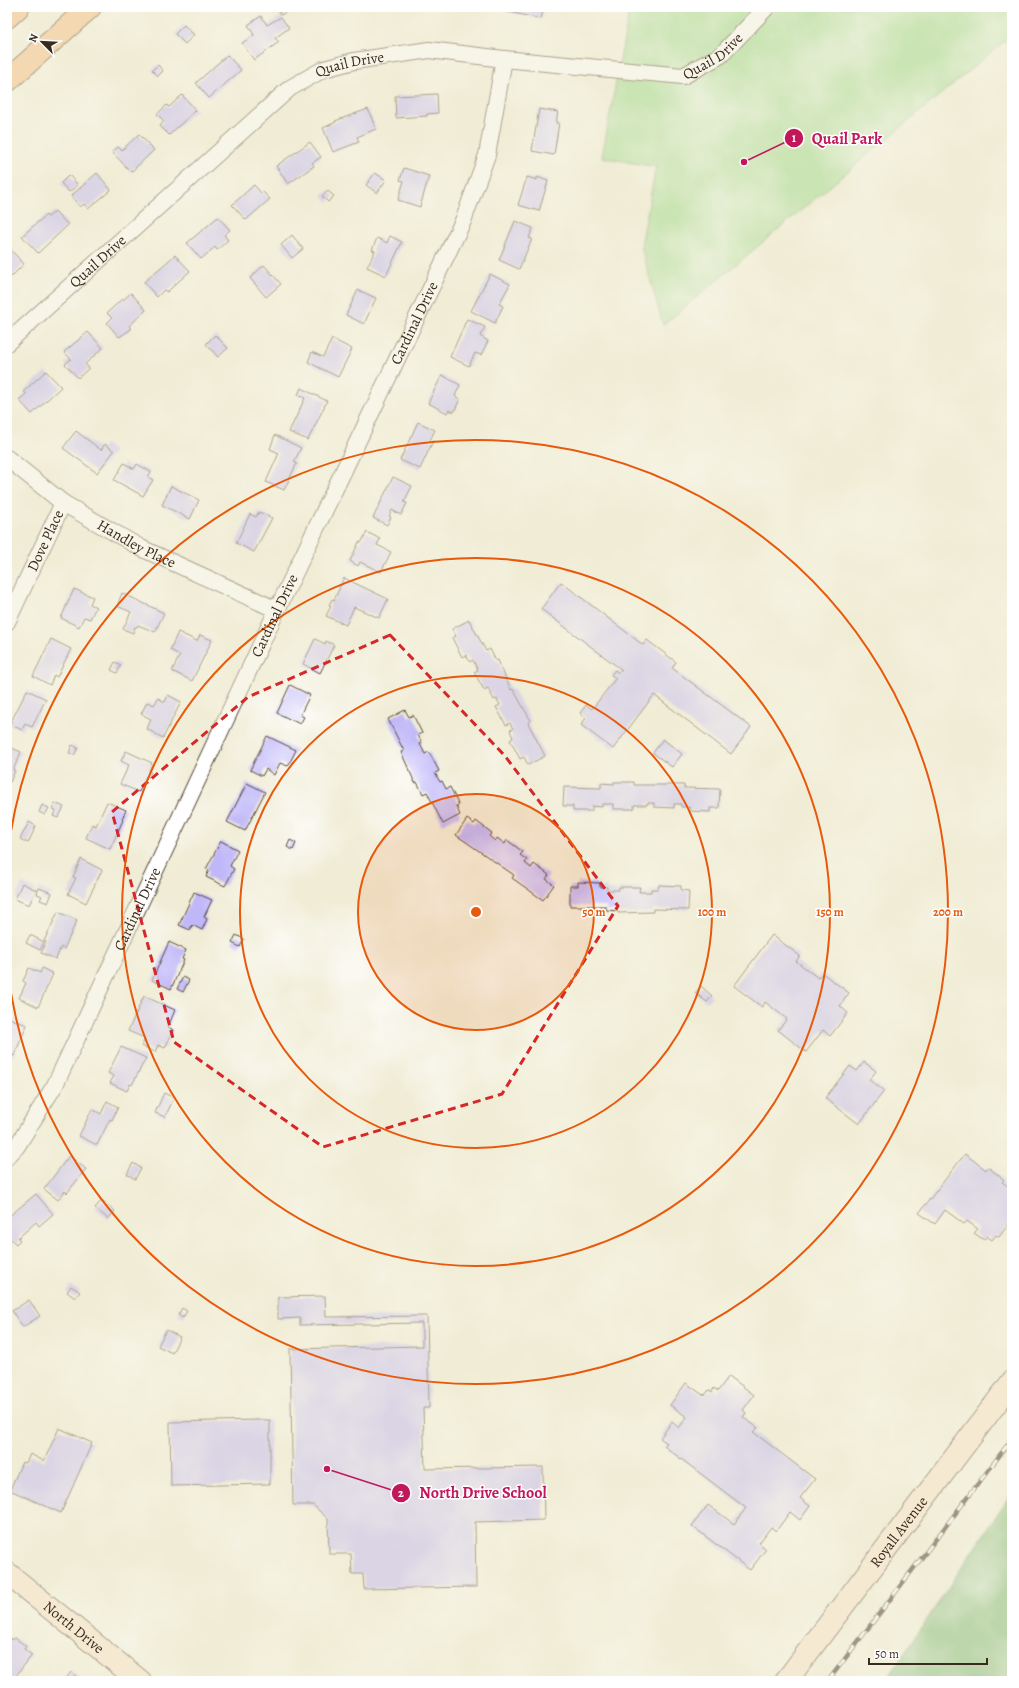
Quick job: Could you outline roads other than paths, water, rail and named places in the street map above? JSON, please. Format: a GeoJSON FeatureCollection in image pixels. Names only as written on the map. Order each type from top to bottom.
{"type":"FeatureCollection","features":[{"type":"Feature","properties":{"kind":"highway"},"geometry":{"type":"LineString","coordinates":[[7,17],[18,7]]}},
{"type":"Feature","properties":{"kind":"highway"},"geometry":{"type":"LineString","coordinates":[[7,81],[90,7]]}},
{"type":"Feature","properties":{"kind":"street","name":"Quail Drive"},"geometry":{"type":"LineString","coordinates":[[7,343],[290,88],[324,70],[354,61],[429,50],[504,59],[683,76],[721,55],[767,7]]}},
{"type":"Feature","properties":{"kind":"street","name":"Cardinal Drive"},"geometry":{"type":"LineString","coordinates":[[7,1156],[18,1146],[55,1085],[277,610],[463,221],[487,155],[504,59]]}},
{"type":"Feature","properties":{"kind":"street","name":"Handley Place"},"geometry":{"type":"LineString","coordinates":[[7,458],[63,503],[141,548],[277,610]]}},
{"type":"Feature","properties":{"kind":"street","name":"Dove Place"},"geometry":{"type":"LineString","coordinates":[[7,622],[63,503]]}},
{"type":"Feature","properties":{"kind":"street","name":"Royall Avenue"},"geometry":{"type":"LineString","coordinates":[[786,1681],[1012,1382]]}},
{"type":"Feature","properties":{"kind":"street","name":"North Drive"},"geometry":{"type":"LineString","coordinates":[[7,1573],[140,1681]]}},
{"type":"Feature","properties":{"kind":"railway"},"geometry":{"type":"LineString","coordinates":[[828,1681],[1012,1439]]}},
{"type":"Feature","properties":{"kind":"place","name":"Quail Park"},"geometry":{"type":"Point","coordinates":[744,162]}},
{"type":"Feature","properties":{"kind":"place","name":"North Drive School"},"geometry":{"type":"Point","coordinates":[327,1469]}}]}
